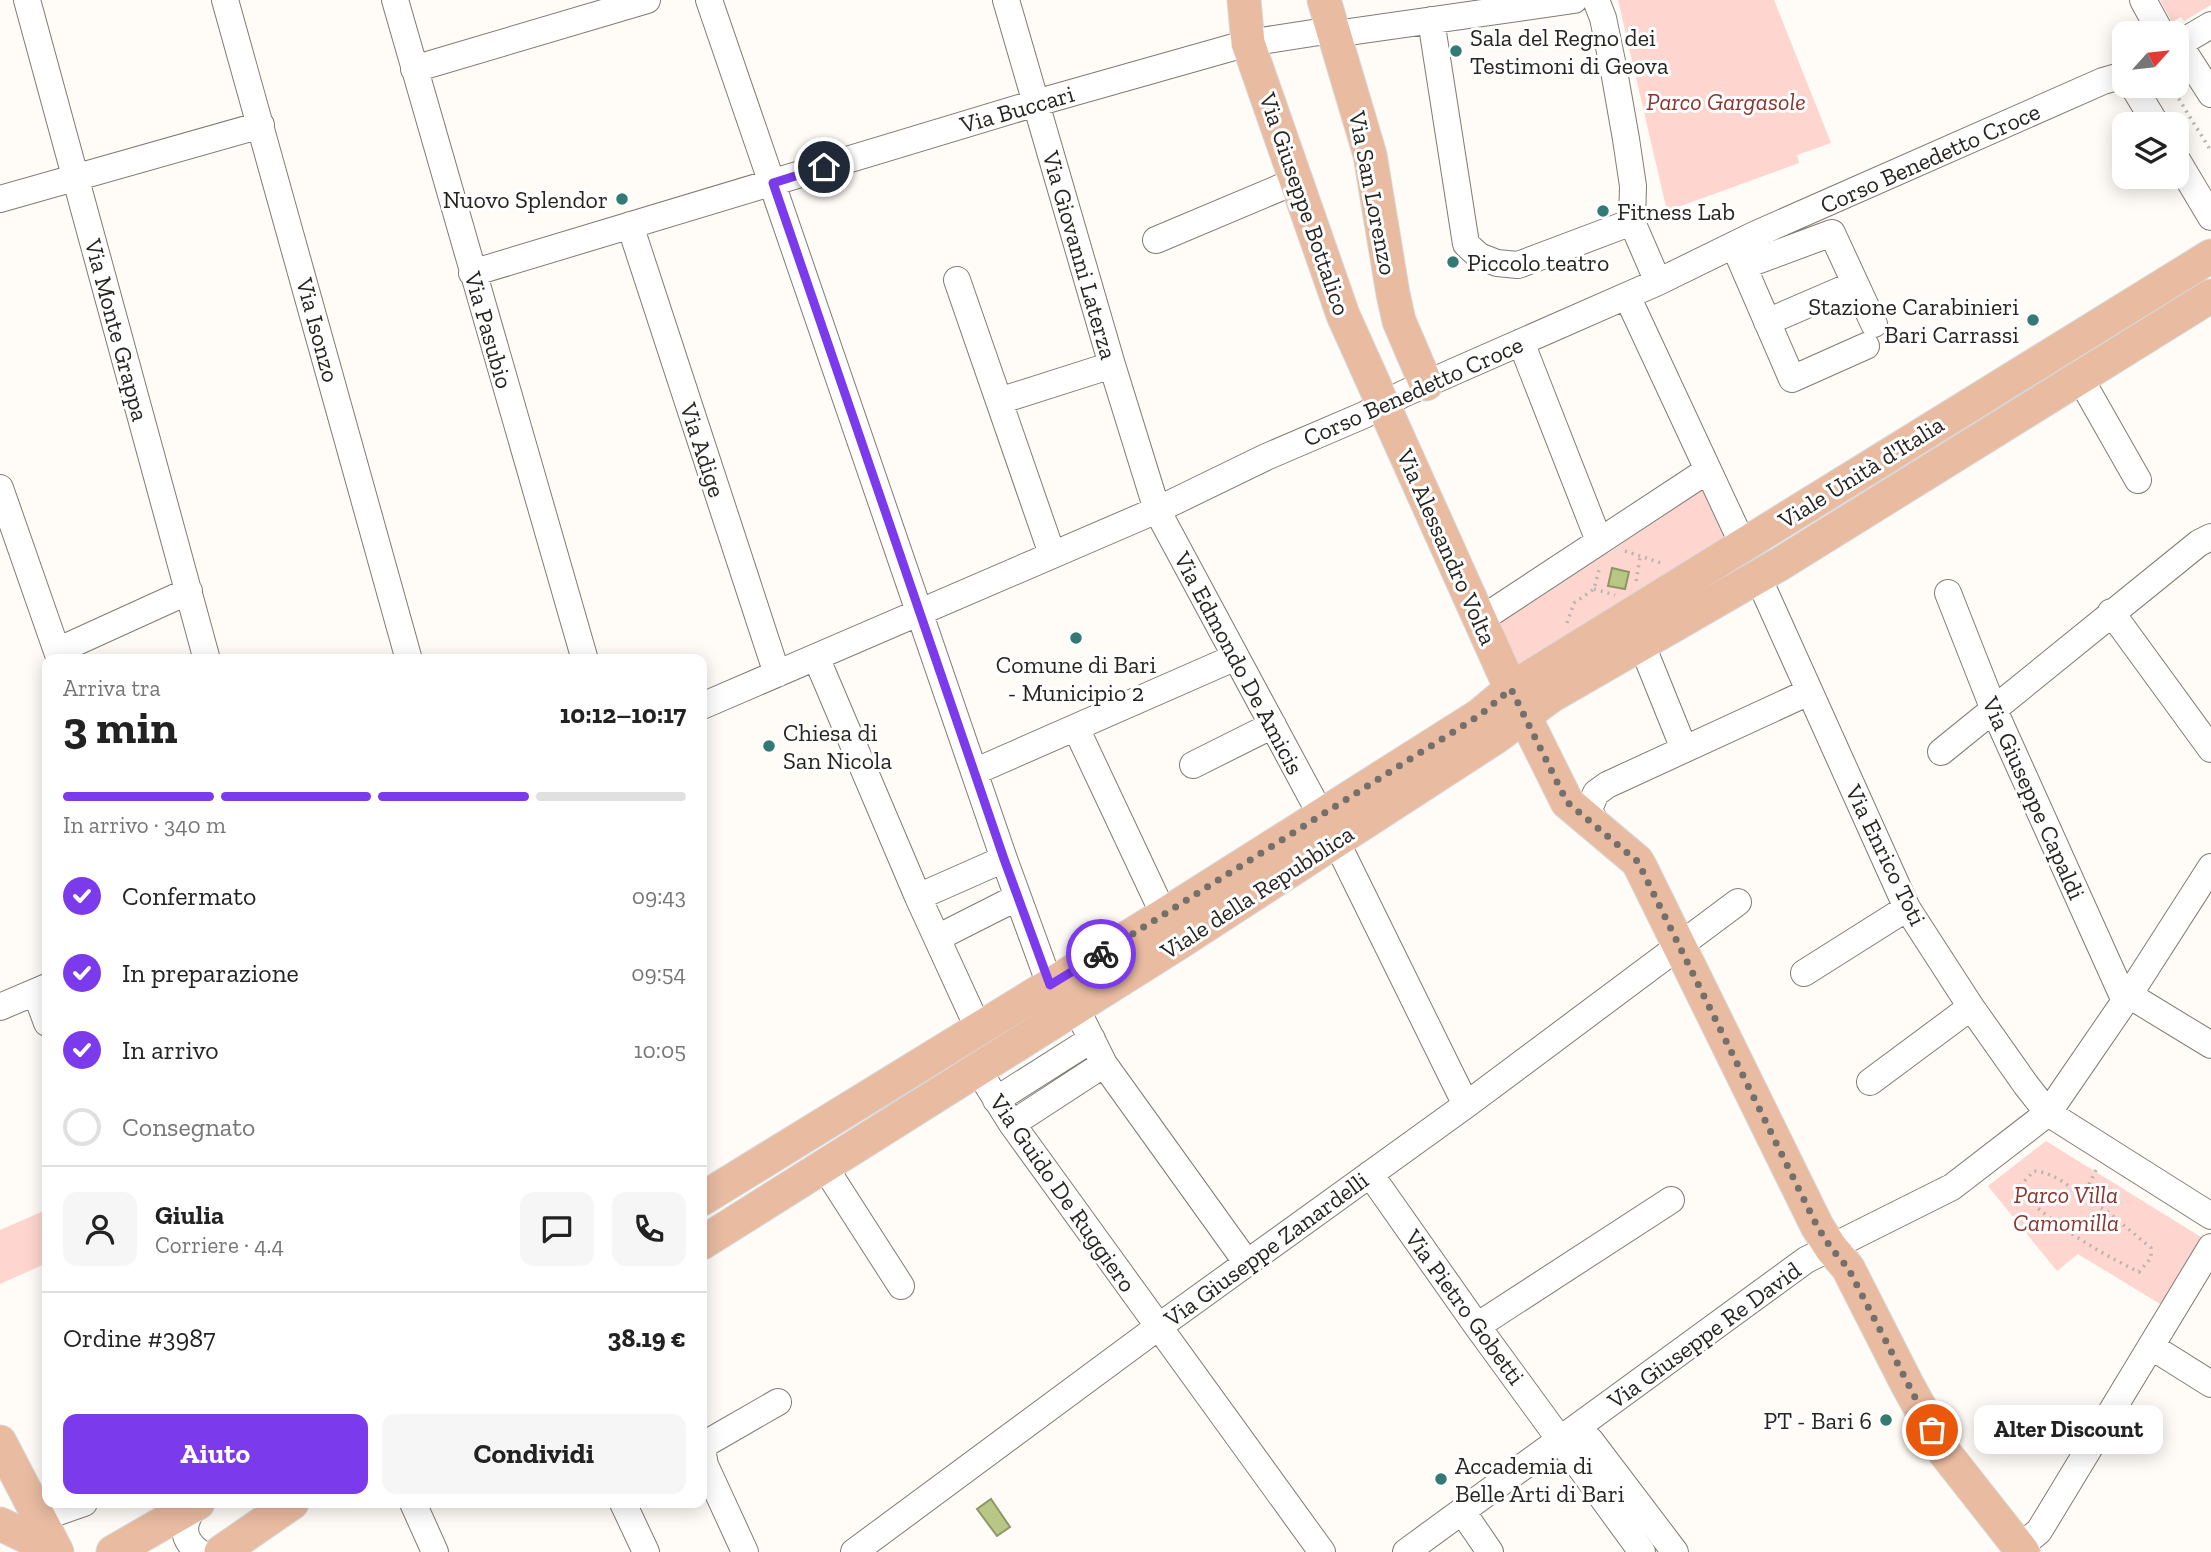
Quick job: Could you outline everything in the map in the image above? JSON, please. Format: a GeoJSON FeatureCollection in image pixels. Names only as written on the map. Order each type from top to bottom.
{"type":"FeatureCollection","features":[{"type":"Feature","properties":{"kind":"main road","name":"Via Giuseppe Bottalico"},"geometry":{"type":"LineString","coordinates":[[1244,0],[1248,43],[1343,315],[1383,404]]}},
{"type":"Feature","properties":{"kind":"main road","name":"Via San Lorenzo"},"geometry":{"type":"LineString","coordinates":[[1326,22],[1370,155],[1392,294],[1399,321],[1426,384]]}},
{"type":"Feature","properties":{"kind":"main road","name":"Viale Unità d'Italia"},"geometry":{"type":"LineString","coordinates":[[1518,703],[1744,547],[1878,461],[2211,256]]}},
{"type":"Feature","properties":{"kind":"main road"},"geometry":{"type":"LineString","coordinates":[[1343,315],[1392,294]]}},
{"type":"Feature","properties":{"kind":"main road","name":"Viale Unità d'Italia"},"geometry":{"type":"LineString","coordinates":[[1518,703],[1551,696],[1758,577],[2211,296]]}},
{"type":"Feature","properties":{"kind":"main road"},"geometry":{"type":"LineString","coordinates":[[2102,322],[2114,333],[2121,352]]}},
{"type":"Feature","properties":{"kind":"main road","name":"Via Alessandro Volta"},"geometry":{"type":"LineString","coordinates":[[1383,404],[1518,703],[1567,802],[1637,861],[1817,1226],[1848,1268],[1945,1453],[2021,1550]]}},
{"type":"Feature","properties":{"kind":"main road"},"geometry":{"type":"LineString","coordinates":[[1878,461],[1882,480],[1896,491]]}},
{"type":"Feature","properties":{"kind":"main road","name":"Viale della Repubblica"},"geometry":{"type":"LineString","coordinates":[[707,1194],[1164,915],[1496,737],[1518,703]]}},
{"type":"Feature","properties":{"kind":"main road","name":"Viale della Repubblica"},"geometry":{"type":"LineString","coordinates":[[707,1240],[1076,1008],[1329,828]]}},
{"type":"Feature","properties":{"kind":"main road"},"geometry":{"type":"LineString","coordinates":[[0,1442],[57,1552]]}},
{"type":"Feature","properties":{"kind":"main road"},"geometry":{"type":"LineString","coordinates":[[113,1552],[189,1508]]}},
{"type":"Feature","properties":{"kind":"main road"},"geometry":{"type":"LineString","coordinates":[[217,1551],[284,1508]]}},
{"type":"Feature","properties":{"kind":"main road"},"geometry":{"type":"LineString","coordinates":[[0,1524],[40,1543],[48,1552]]}},
{"type":"Feature","properties":{"kind":"street","name":"Via Monte Grappa"},"geometry":{"type":"LineString","coordinates":[[27,0],[205,654]]}},
{"type":"Feature","properties":{"kind":"street","name":"Via Isonzo"},"geometry":{"type":"LineString","coordinates":[[225,0],[407,654]]}},
{"type":"Feature","properties":{"kind":"street","name":"Via Pasubio"},"geometry":{"type":"LineString","coordinates":[[395,0],[583,654]]}},
{"type":"Feature","properties":{"kind":"street"},"geometry":{"type":"LineString","coordinates":[[414,69],[647,0]]}},
{"type":"Feature","properties":{"kind":"street"},"geometry":{"type":"LineString","coordinates":[[709,0],[1004,859],[1050,985]]}},
{"type":"Feature","properties":{"kind":"street","name":"Via Giovanni Laterza"},"geometry":{"type":"LineString","coordinates":[[1006,0],[1157,510]]}},
{"type":"Feature","properties":{"kind":"street","name":"Via Buccari"},"geometry":{"type":"LineString","coordinates":[[472,273],[1036,103],[1326,22],[1431,20],[1574,0]]}},
{"type":"Feature","properties":{"kind":"street"},"geometry":{"type":"LineString","coordinates":[[1596,0],[1606,31],[1626,139],[1633,186],[1632,222],[1658,282]]}},
{"type":"Feature","properties":{"kind":"street"},"geometry":{"type":"LineString","coordinates":[[2143,0],[2159,21]]}},
{"type":"Feature","properties":{"kind":"street"},"geometry":{"type":"LineString","coordinates":[[2154,0],[2164,21]]}},
{"type":"Feature","properties":{"kind":"street"},"geometry":{"type":"LineString","coordinates":[[1431,20],[1466,244],[1479,256],[1497,263],[1518,265],[1632,222]]}},
{"type":"Feature","properties":{"kind":"street"},"geometry":{"type":"LineString","coordinates":[[1326,22],[1355,150]]}},
{"type":"Feature","properties":{"kind":"street"},"geometry":{"type":"LineString","coordinates":[[2189,33],[2211,25]]}},
{"type":"Feature","properties":{"kind":"street"},"geometry":{"type":"LineString","coordinates":[[2189,62],[2211,93]]}},
{"type":"Feature","properties":{"kind":"street","name":"Corso Benedetto Croce"},"geometry":{"type":"LineString","coordinates":[[707,704],[1157,510],[1426,384],[1658,282],[1738,256],[1972,138],[2112,78]]}},
{"type":"Feature","properties":{"kind":"street"},"geometry":{"type":"LineString","coordinates":[[0,199],[261,125]]}},
{"type":"Feature","properties":{"kind":"street"},"geometry":{"type":"LineString","coordinates":[[2189,180],[2211,217]]}},
{"type":"Feature","properties":{"kind":"street"},"geometry":{"type":"LineString","coordinates":[[1156,240],[1296,181]]}},
{"type":"Feature","properties":{"kind":"street","name":"Via Adige"},"geometry":{"type":"LineString","coordinates":[[630,225],[776,674]]}},
{"type":"Feature","properties":{"kind":"street"},"geometry":{"type":"LineString","coordinates":[[1832,233],[1855,284],[1870,335],[1792,379],[1738,256],[1832,233]]}},
{"type":"Feature","properties":{"kind":"street"},"geometry":{"type":"LineString","coordinates":[[957,280],[1052,554]]}},
{"type":"Feature","properties":{"kind":"street"},"geometry":{"type":"LineString","coordinates":[[1767,321],[1855,284]]}},
{"type":"Feature","properties":{"kind":"street"},"geometry":{"type":"LineString","coordinates":[[1627,296],[1744,547]]}},
{"type":"Feature","properties":{"kind":"street"},"geometry":{"type":"LineString","coordinates":[[1521,342],[1600,541]]}},
{"type":"Feature","properties":{"kind":"street"},"geometry":{"type":"LineString","coordinates":[[999,401],[1112,365]]}},
{"type":"Feature","properties":{"kind":"street"},"geometry":{"type":"LineString","coordinates":[[2080,378],[2138,480]]}},
{"type":"Feature","properties":{"kind":"street"},"geometry":{"type":"LineString","coordinates":[[1480,620],[1708,470]]}},
{"type":"Feature","properties":{"kind":"street"},"geometry":{"type":"LineString","coordinates":[[0,488],[59,654]]}},
{"type":"Feature","properties":{"kind":"street","name":"Via Edmondo De Amicis"},"geometry":{"type":"LineString","coordinates":[[1157,510],[1329,828],[1466,1105]]}},
{"type":"Feature","properties":{"kind":"street"},"geometry":{"type":"LineString","coordinates":[[1941,752],[2111,612],[2199,543],[2211,537]]}},
{"type":"Feature","properties":{"kind":"street","name":"Via Enrico Toti"},"geometry":{"type":"LineString","coordinates":[[1758,577],[1907,908],[1971,1007],[2048,1113]]}},
{"type":"Feature","properties":{"kind":"street"},"geometry":{"type":"LineString","coordinates":[[61,654],[188,591]]}},
{"type":"Feature","properties":{"kind":"street","name":"Via Giuseppe Capaldi"},"geometry":{"type":"LineString","coordinates":[[1948,593],[1994,710],[2127,998]]}},
{"type":"Feature","properties":{"kind":"street"},"geometry":{"type":"LineString","coordinates":[[2111,612],[2211,749]]}},
{"type":"Feature","properties":{"kind":"street"},"geometry":{"type":"LineString","coordinates":[[1642,645],[1684,749]]}},
{"type":"Feature","properties":{"kind":"street"},"geometry":{"type":"LineString","coordinates":[[816,657],[918,897],[979,1030]]}},
{"type":"Feature","properties":{"kind":"street"},"geometry":{"type":"LineString","coordinates":[[974,772],[1236,657]]}},
{"type":"Feature","properties":{"kind":"street"},"geometry":{"type":"LineString","coordinates":[[1597,827],[1589,809],[1596,793],[1617,780],[1809,692]]}},
{"type":"Feature","properties":{"kind":"street"},"geometry":{"type":"LineString","coordinates":[[1193,765],[1273,725]]}},
{"type":"Feature","properties":{"kind":"street"},"geometry":{"type":"LineString","coordinates":[[1076,728],[1164,915]]}},
{"type":"Feature","properties":{"kind":"street"},"geometry":{"type":"LineString","coordinates":[[918,897],[1004,859]]}},
{"type":"Feature","properties":{"kind":"street","name":"Via Giuseppe Re David"},"geometry":{"type":"LineString","coordinates":[[1417,1549],[1462,1511],[1806,1260],[1952,1187],[2048,1113],[2207,884]]}},
{"type":"Feature","properties":{"kind":"street"},"geometry":{"type":"LineString","coordinates":[[937,938],[1018,897]]}},
{"type":"Feature","properties":{"kind":"street","name":"Via Giuseppe Zanardelli"},"geometry":{"type":"LineString","coordinates":[[854,1552],[1466,1105],[1738,902]]}},
{"type":"Feature","properties":{"kind":"street"},"geometry":{"type":"LineString","coordinates":[[1804,973],[1907,908]]}},
{"type":"Feature","properties":{"kind":"street"},"geometry":{"type":"LineString","coordinates":[[0,1007],[41,990]]}},
{"type":"Feature","properties":{"kind":"street"},"geometry":{"type":"LineString","coordinates":[[2127,998],[2211,1045]]}},
{"type":"Feature","properties":{"kind":"street"},"geometry":{"type":"LineString","coordinates":[[1870,1082],[1971,1007]]}},
{"type":"Feature","properties":{"kind":"street"},"geometry":{"type":"LineString","coordinates":[[1076,1008],[1104,1064],[1247,1263]]}},
{"type":"Feature","properties":{"kind":"street"},"geometry":{"type":"LineString","coordinates":[[996,1100],[1092,1039]]}},
{"type":"Feature","properties":{"kind":"street"},"geometry":{"type":"LineString","coordinates":[[1012,1125],[1104,1064]]}},
{"type":"Feature","properties":{"kind":"street","name":"Via Guido De Ruggiero"},"geometry":{"type":"LineString","coordinates":[[978,1070],[1012,1125],[1322,1552]]}},
{"type":"Feature","properties":{"kind":"street"},"geometry":{"type":"LineString","coordinates":[[2048,1113],[2207,1206]]}},
{"type":"Feature","properties":{"kind":"street"},"geometry":{"type":"LineString","coordinates":[[824,1166],[901,1286]]}},
{"type":"Feature","properties":{"kind":"street","name":"Via Pietro Gobetti"},"geometry":{"type":"LineString","coordinates":[[1370,1174],[1642,1552]]}},
{"type":"Feature","properties":{"kind":"street"},"geometry":{"type":"LineString","coordinates":[[1477,1326],[1671,1200]]}},
{"type":"Feature","properties":{"kind":"street"},"geometry":{"type":"LineString","coordinates":[[2021,1550],[2048,1518],[2211,1247]]}},
{"type":"Feature","properties":{"kind":"street"},"geometry":{"type":"LineString","coordinates":[[2152,1347],[2211,1384]]}},
{"type":"Feature","properties":{"kind":"street"},"geometry":{"type":"LineString","coordinates":[[707,1443],[778,1402]]}},
{"type":"Feature","properties":{"kind":"street"},"geometry":{"type":"LineString","coordinates":[[1561,1439],[1590,1440],[1675,1552]]}},
{"type":"Feature","properties":{"kind":"street"},"geometry":{"type":"LineString","coordinates":[[707,1469],[745,1552]]}},
{"type":"Feature","properties":{"kind":"street"},"geometry":{"type":"LineString","coordinates":[[1615,1517],[1637,1502]]}},
{"type":"Feature","properties":{"kind":"street"},"geometry":{"type":"LineString","coordinates":[[38,1519],[70,1508]]}},
{"type":"Feature","properties":{"kind":"street"},"geometry":{"type":"LineString","coordinates":[[193,1508],[187,1516],[186,1539],[217,1551]]}},
{"type":"Feature","properties":{"kind":"street"},"geometry":{"type":"LineString","coordinates":[[415,1508],[435,1552]]}},
{"type":"Feature","properties":{"kind":"street"},"geometry":{"type":"LineString","coordinates":[[625,1508],[646,1552]]}},
{"type":"Feature","properties":{"kind":"street"},"geometry":{"type":"LineString","coordinates":[[1462,1511],[1485,1550]]}},
{"type":"Feature","properties":{"kind":"path"},"geometry":{"type":"LineString","coordinates":[[2178,98],[2211,151]]}},
{"type":"Feature","properties":{"kind":"path"},"geometry":{"type":"LineString","coordinates":[[1632,543],[1621,550],[1664,565]]}},
{"type":"Feature","properties":{"kind":"path"},"geometry":{"type":"LineString","coordinates":[[1636,581],[1640,557]]}},
{"type":"Feature","properties":{"kind":"path"},"geometry":{"type":"LineString","coordinates":[[1573,626],[1566,626],[1574,603],[1594,589],[1600,564],[1590,571]]}},
{"type":"Feature","properties":{"kind":"path"},"geometry":{"type":"LineString","coordinates":[[1594,589],[1626,597]]}},
{"type":"Feature","properties":{"kind":"path"},"geometry":{"type":"LineString","coordinates":[[2083,1196],[2106,1149]]}},
{"type":"Feature","properties":{"kind":"path"},"geometry":{"type":"LineString","coordinates":[[2034,1171],[2041,1171],[2083,1196],[2108,1212],[2151,1248],[2151,1258],[2139,1272],[2052,1221],[2017,1189],[2034,1171]]}},
{"type":"Feature","properties":{"kind":"green space","name":"Parco Gargasole"},"geometry":{"type":"Polygon","coordinates":[[[1618,0],[1774,0],[1831,143],[1797,155],[1799,163],[1667,211],[1618,0]]]}},
{"type":"Feature","properties":{"kind":"green space"},"geometry":{"type":"Polygon","coordinates":[[[2160,0],[2211,0],[2211,5],[2184,21],[2181,17],[2171,21],[2160,0]]]}},
{"type":"Feature","properties":{"kind":"green space"},"geometry":{"type":"Polygon","coordinates":[[[1706,487],[1730,537],[1519,671],[1496,619],[1510,609],[1514,614],[1598,559],[1604,547],[1608,553],[1684,502],[1681,497],[1706,487]]]}},
{"type":"Feature","properties":{"kind":"green space","name":"Parco Villa Camomilla"},"geometry":{"type":"Polygon","coordinates":[[[2046,1141],[2204,1239],[2165,1307],[2078,1254],[2057,1271],[1988,1186],[2046,1141]]]}},
{"type":"Feature","properties":{"kind":"green space"},"geometry":{"type":"Polygon","coordinates":[[[42,1212],[42,1265],[0,1284],[0,1230],[42,1212]]]}},
{"type":"Feature","properties":{"kind":"shaded area"},"geometry":{"type":"Polygon","coordinates":[[[1612,568],[1629,572],[1625,589],[1608,586],[1612,568]]]}},
{"type":"Feature","properties":{"kind":"shaded area"},"geometry":{"type":"Polygon","coordinates":[[[991,1499],[1010,1527],[997,1536],[977,1509],[991,1499]]]}},
{"type":"Feature","properties":{"kind":"way so far"},"geometry":{"type":"LineString","coordinates":[[1101,954],[1480,715],[1511,689],[1567,802],[1640,866],[1817,1226],[1848,1268],[1932,1430]]}},
{"type":"Feature","properties":{"kind":"place","name":"Sala del Regno dei Testimoni di Geova"},"geometry":{"type":"Point","coordinates":[1456,51]}},
{"type":"Feature","properties":{"kind":"place","name":"Nuovo Splendor"},"geometry":{"type":"Point","coordinates":[622,199]}},
{"type":"Feature","properties":{"kind":"place","name":"Fitness Lab"},"geometry":{"type":"Point","coordinates":[1603,211]}},
{"type":"Feature","properties":{"kind":"place","name":"Piccolo teatro"},"geometry":{"type":"Point","coordinates":[1453,262]}},
{"type":"Feature","properties":{"kind":"place","name":"Stazione Carabinieri Bari Carrassi"},"geometry":{"type":"Point","coordinates":[2033,320]}},
{"type":"Feature","properties":{"kind":"place","name":"Comune di Bari - Municipio 2"},"geometry":{"type":"Point","coordinates":[1076,638]}},
{"type":"Feature","properties":{"kind":"place","name":"Chiesa di San Nicola"},"geometry":{"type":"Point","coordinates":[769,746]}},
{"type":"Feature","properties":{"kind":"place","name":"PT - Bari 6"},"geometry":{"type":"Point","coordinates":[1886,1420]}},
{"type":"Feature","properties":{"kind":"place","name":"Alter Discount"},"geometry":{"type":"Point","coordinates":[1932,1430]}},
{"type":"Feature","properties":{"kind":"place","name":"Accademia di Belle Arti di Bari"},"geometry":{"type":"Point","coordinates":[1441,1479]}},
{"type":"Feature","properties":{"kind":"route"},"geometry":{"type":"LineString","coordinates":[[824,167],[773,183],[1004,859],[1050,985],[1101,954]]}}]}
